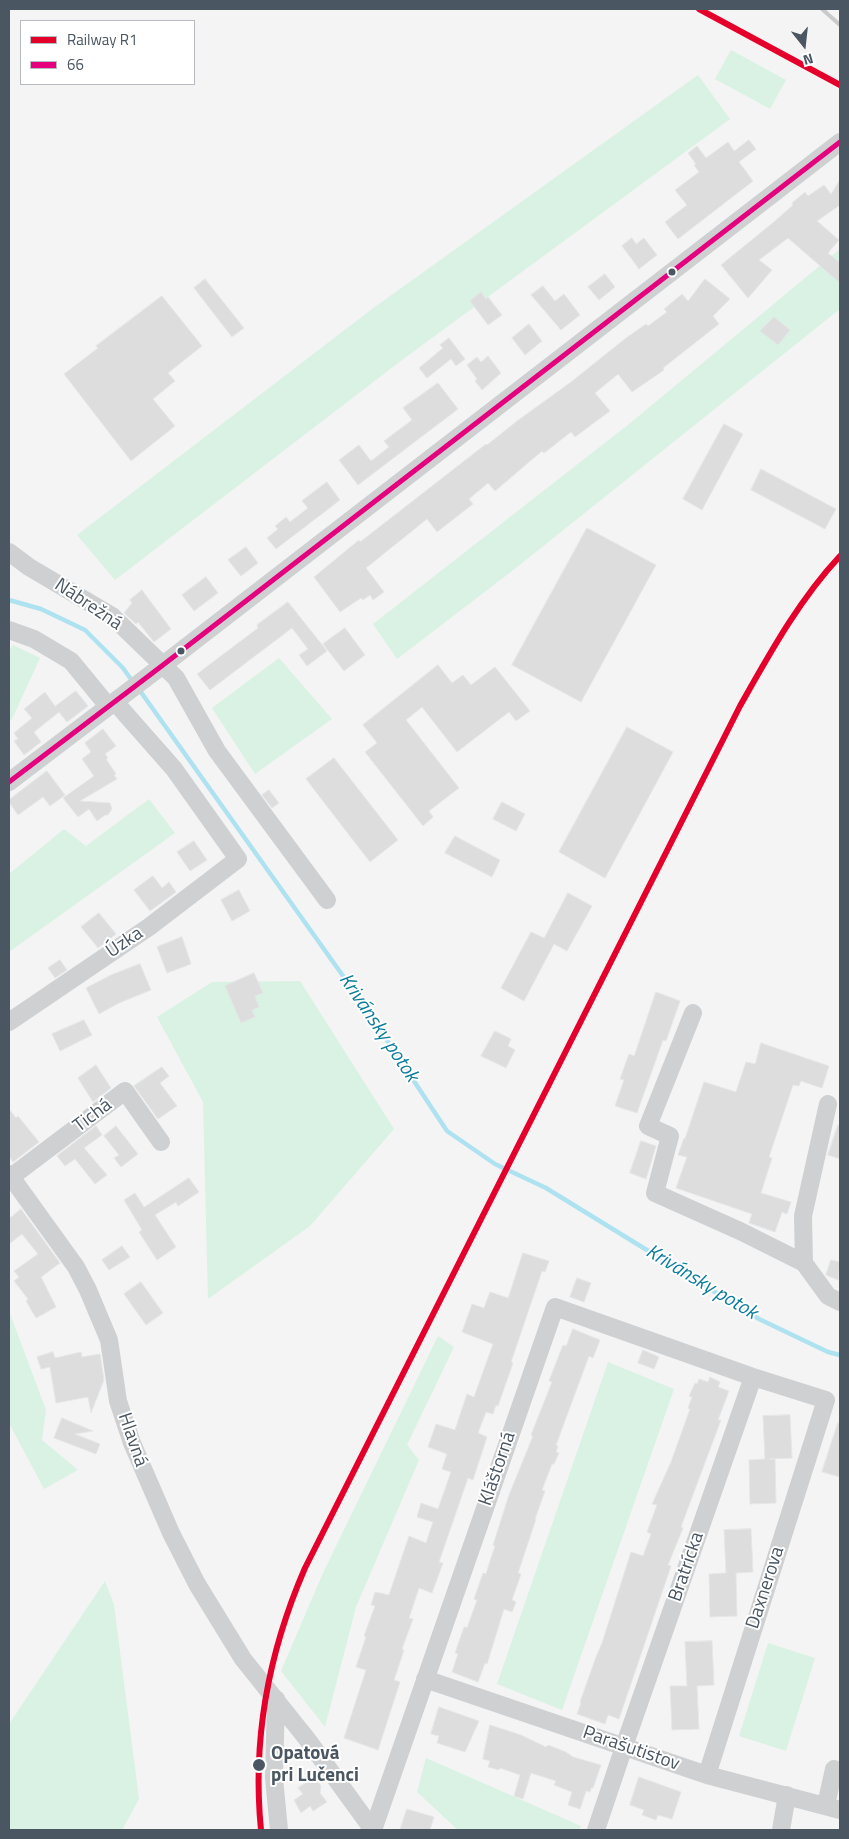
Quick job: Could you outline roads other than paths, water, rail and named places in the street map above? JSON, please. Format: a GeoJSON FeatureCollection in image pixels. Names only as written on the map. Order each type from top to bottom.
{"type":"FeatureCollection","features":[{"type":"Feature","properties":{"kind":"street"},"geometry":{"type":"LineString","coordinates":[[9,782],[840,142]]}},
{"type":"Feature","properties":{"kind":"street","name":"Nábrežná"},"geometry":{"type":"LineString","coordinates":[[9,552],[29,567],[112,616],[160,667],[176,678],[217,751],[327,900]]}},
{"type":"Feature","properties":{"kind":"street"},"geometry":{"type":"LineString","coordinates":[[9,630],[34,639],[72,661],[115,701]]}},
{"type":"Feature","properties":{"kind":"street","name":"Úzka"},"geometry":{"type":"LineString","coordinates":[[9,1022],[150,926],[238,859],[174,769],[115,701]]}},
{"type":"Feature","properties":{"kind":"street"},"geometry":{"type":"LineString","coordinates":[[693,1013],[648,1126],[670,1136],[655,1193],[740,1231],[804,1263],[828,1296],[840,1302]]}},
{"type":"Feature","properties":{"kind":"street","name":"Tichá"},"geometry":{"type":"LineString","coordinates":[[10,1176],[125,1091],[161,1142]]}},
{"type":"Feature","properties":{"kind":"street"},"geometry":{"type":"LineString","coordinates":[[804,1263],[803,1216],[828,1104]]}},
{"type":"Feature","properties":{"kind":"street","name":"Hlavná"},"geometry":{"type":"LineString","coordinates":[[10,1176],[76,1268],[100,1314],[109,1340],[118,1401],[132,1443],[171,1532],[197,1584],[243,1659],[276,1699],[373,1830]]}},
{"type":"Feature","properties":{"kind":"street","name":"Kláštorná"},"geometry":{"type":"LineString","coordinates":[[373,1830],[555,1307],[753,1377]]}},
{"type":"Feature","properties":{"kind":"street","name":"Daxnerova"},"geometry":{"type":"LineString","coordinates":[[707,1775],[826,1400],[753,1377]]}},
{"type":"Feature","properties":{"kind":"street","name":"Bratrícka"},"geometry":{"type":"LineString","coordinates":[[596,1830],[753,1377]]}},
{"type":"Feature","properties":{"kind":"street","name":"Parašutistov"},"geometry":{"type":"LineString","coordinates":[[425,1679],[707,1775],[833,1808]]}},
{"type":"Feature","properties":{"kind":"street"},"geometry":{"type":"LineString","coordinates":[[276,1699],[274,1778],[280,1830]]}},
{"type":"Feature","properties":{"kind":"street"},"geometry":{"type":"LineString","coordinates":[[833,1808],[834,1769],[840,1770]]}},
{"type":"Feature","properties":{"kind":"street"},"geometry":{"type":"LineString","coordinates":[[780,1830],[786,1795]]}},
{"type":"Feature","properties":{"kind":"waterway","name":"Krivánsky potok"},"geometry":{"type":"LineString","coordinates":[[9,600],[41,609],[85,630],[123,668],[133,682]]}},
{"type":"Feature","properties":{"kind":"waterway","name":"Krivánsky potok"},"geometry":{"type":"LineString","coordinates":[[138,688],[363,1004],[447,1131],[495,1164],[546,1188],[759,1319],[828,1352],[840,1355]]}},
{"type":"Feature","properties":{"kind":"railway"},"geometry":{"type":"LineString","coordinates":[[822,9],[840,25]]}},
{"type":"Feature","properties":{"kind":"rail line","name":"R1"},"geometry":{"type":"LineString","coordinates":[[699,9],[840,85]]}},
{"type":"Feature","properties":{"kind":"rail line","name":"R1"},"geometry":{"type":"LineString","coordinates":[[261,1830],[259,1763],[261,1729],[266,1696],[282,1631],[292,1599],[305,1568],[740,706],[798,609],[840,556]]}},
{"type":"Feature","properties":{"kind":"place","name":"Opatová pri Lučenci"},"geometry":{"type":"Point","coordinates":[259,1765]}}]}
